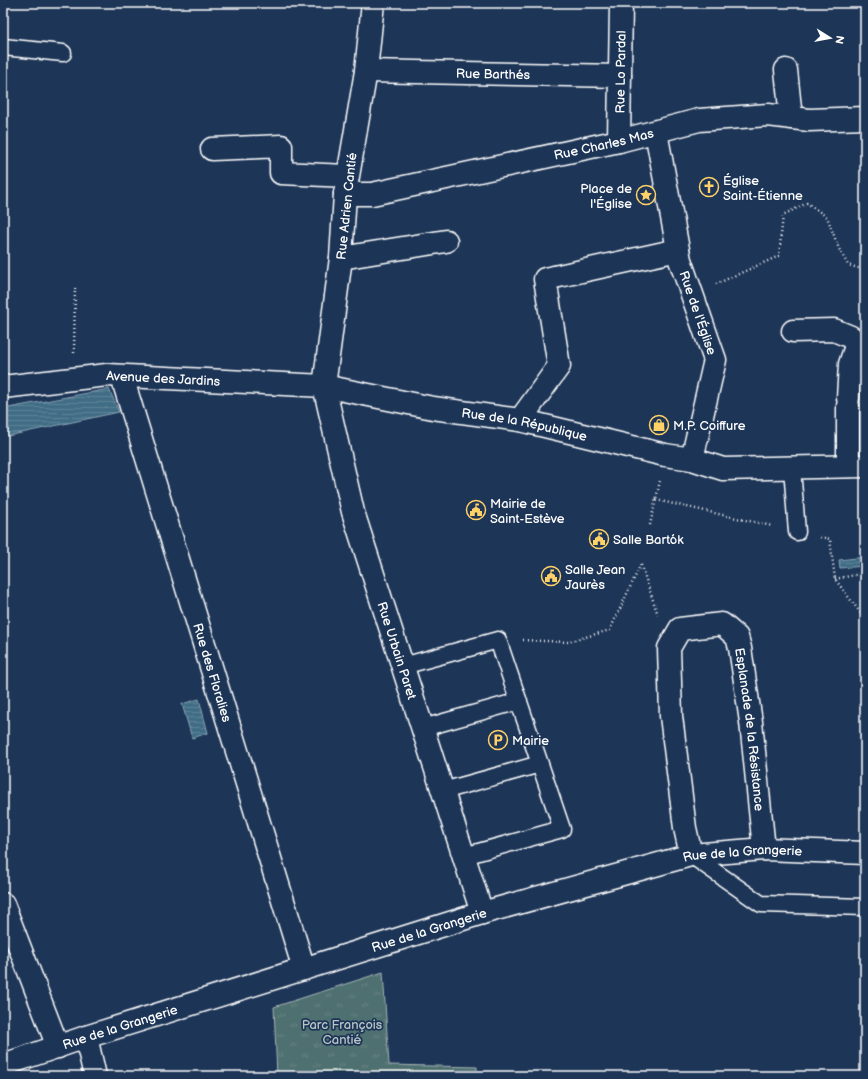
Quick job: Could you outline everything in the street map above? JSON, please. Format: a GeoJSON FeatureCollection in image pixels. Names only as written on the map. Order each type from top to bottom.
{"type":"FeatureCollection","features":[{"type":"Feature","properties":{"kind":"street","name":"Rue Adrien Cantié"},"geometry":{"type":"LineString","coordinates":[[324,386],[341,258],[346,185],[366,71],[372,3]]}},
{"type":"Feature","properties":{"kind":"street","name":"Rue Lo Pardal"},"geometry":{"type":"LineString","coordinates":[[619,141],[621,3]]}},
{"type":"Feature","properties":{"kind":"street"},"geometry":{"type":"LineString","coordinates":[[786,70],[791,118]]}},
{"type":"Feature","properties":{"kind":"street","name":"Rue Barthés"},"geometry":{"type":"LineString","coordinates":[[366,71],[620,76]]}},
{"type":"Feature","properties":{"kind":"street","name":"Rue Charles Mas"},"geometry":{"type":"LineString","coordinates":[[212,149],[281,146],[281,173],[346,185],[372,194],[619,141],[699,120],[768,115],[809,120],[865,118]]}},
{"type":"Feature","properties":{"kind":"street"},"geometry":{"type":"LineString","coordinates":[[520,420],[559,366],[545,279],[679,255],[656,132]]}},
{"type":"Feature","properties":{"kind":"street"},"geometry":{"type":"LineString","coordinates":[[341,258],[446,241]]}},
{"type":"Feature","properties":{"kind":"street","name":"Rue de l'Église"},"geometry":{"type":"LineString","coordinates":[[679,255],[715,360],[692,459]]}},
{"type":"Feature","properties":{"kind":"street"},"geometry":{"type":"LineString","coordinates":[[793,331],[834,330],[851,336],[861,344],[850,364],[848,402],[849,466]]}},
{"type":"Feature","properties":{"kind":"street","name":"Avenue des Jardins"},"geometry":{"type":"LineString","coordinates":[[3,387],[106,375],[324,386]]}},
{"type":"Feature","properties":{"kind":"street","name":"Rue des Floralies"},"geometry":{"type":"LineString","coordinates":[[122,377],[304,969]]}},
{"type":"Feature","properties":{"kind":"street","name":"Rue de la République"},"geometry":{"type":"LineString","coordinates":[[324,386],[433,408],[520,420],[665,455],[692,459],[723,469],[849,466]]}},
{"type":"Feature","properties":{"kind":"street","name":"Rue Urbain Paret"},"geometry":{"type":"LineString","coordinates":[[324,386],[353,512],[482,913]]}},
{"type":"Feature","properties":{"kind":"street","name":"Esplanade de la Résistance"},"geometry":{"type":"LineString","coordinates":[[669,648],[680,629],[722,624],[737,637],[751,722],[764,850]]}},
{"type":"Feature","properties":{"kind":"street"},"geometry":{"type":"LineString","coordinates":[[669,648],[671,716],[685,828],[691,855]]}},
{"type":"Feature","properties":{"kind":"street","name":"Rue de la Grangerie"},"geometry":{"type":"LineString","coordinates":[[3,1065],[86,1037],[482,913],[691,855],[764,850],[865,853]]}},
{"type":"Feature","properties":{"kind":"street"},"geometry":{"type":"LineString","coordinates":[[3,904],[58,1047]]}},
{"type":"Feature","properties":{"kind":"street"},"geometry":{"type":"LineString","coordinates":[[86,1037],[95,1076]]}},
{"type":"Feature","properties":{"kind":"lane"},"geometry":{"type":"LineString","coordinates":[[3,48],[63,53]]}},
{"type":"Feature","properties":{"kind":"lane"},"geometry":{"type":"LineString","coordinates":[[792,468],[797,532]]}},
{"type":"Feature","properties":{"kind":"lane"},"geometry":{"type":"LineString","coordinates":[[403,666],[498,640],[562,828],[464,856]]}},
{"type":"Feature","properties":{"kind":"lane"},"geometry":{"type":"LineString","coordinates":[[423,728],[519,701]]}},
{"type":"Feature","properties":{"kind":"lane"},"geometry":{"type":"LineString","coordinates":[[443,791],[540,764]]}},
{"type":"Feature","properties":{"kind":"lane"},"geometry":{"type":"LineString","coordinates":[[691,855],[761,904],[865,907]]}},
{"type":"Feature","properties":{"kind":"path"},"geometry":{"type":"LineString","coordinates":[[692,295],[779,256],[783,215],[807,204],[827,217],[839,248],[848,265],[865,270]]}},
{"type":"Feature","properties":{"kind":"path"},"geometry":{"type":"LineString","coordinates":[[73,379],[75,286]]}},
{"type":"Feature","properties":{"kind":"path"},"geometry":{"type":"LineString","coordinates":[[650,525],[665,455]]}},
{"type":"Feature","properties":{"kind":"path"},"geometry":{"type":"LineString","coordinates":[[656,500],[830,539],[835,579],[865,619]]}},
{"type":"Feature","properties":{"kind":"path"},"geometry":{"type":"LineString","coordinates":[[516,643],[523,640],[568,642],[610,630],[641,564],[669,648]]}},
{"type":"Feature","properties":{"kind":"path"},"geometry":{"type":"LineString","coordinates":[[835,579],[865,573]]}},
{"type":"Feature","properties":{"kind":"green space","name":"Parc François Cantié"},"geometry":{"type":"Polygon","coordinates":[[[383,972],[389,1065],[477,1067],[477,1076],[277,1076],[274,1007],[383,972]]]}},
{"type":"Feature","properties":{"kind":"water"},"geometry":{"type":"Polygon","coordinates":[[[109,389],[119,412],[3,437],[3,409],[109,389]]]}},
{"type":"Feature","properties":{"kind":"water"},"geometry":{"type":"Polygon","coordinates":[[[865,557],[865,566],[840,568],[839,560],[865,557]]]}},
{"type":"Feature","properties":{"kind":"water"},"geometry":{"type":"Polygon","coordinates":[[[199,699],[208,733],[192,738],[182,704],[199,699]]]}},
{"type":"Feature","properties":{"kind":"place","name":"Église Saint-Étienne"},"geometry":{"type":"Point","coordinates":[709,187]}},
{"type":"Feature","properties":{"kind":"place","name":"Place de l'Église"},"geometry":{"type":"Point","coordinates":[646,195]}},
{"type":"Feature","properties":{"kind":"place","name":"M.P. Coiffure"},"geometry":{"type":"Point","coordinates":[659,425]}},
{"type":"Feature","properties":{"kind":"place","name":"Mairie de Saint-Estève"},"geometry":{"type":"Point","coordinates":[476,510]}},
{"type":"Feature","properties":{"kind":"place","name":"Salle Bartók"},"geometry":{"type":"Point","coordinates":[599,539]}},
{"type":"Feature","properties":{"kind":"place","name":"Salle Jean Jaurès"},"geometry":{"type":"Point","coordinates":[551,576]}},
{"type":"Feature","properties":{"kind":"place","name":"Mairie"},"geometry":{"type":"Point","coordinates":[498,740]}}]}
